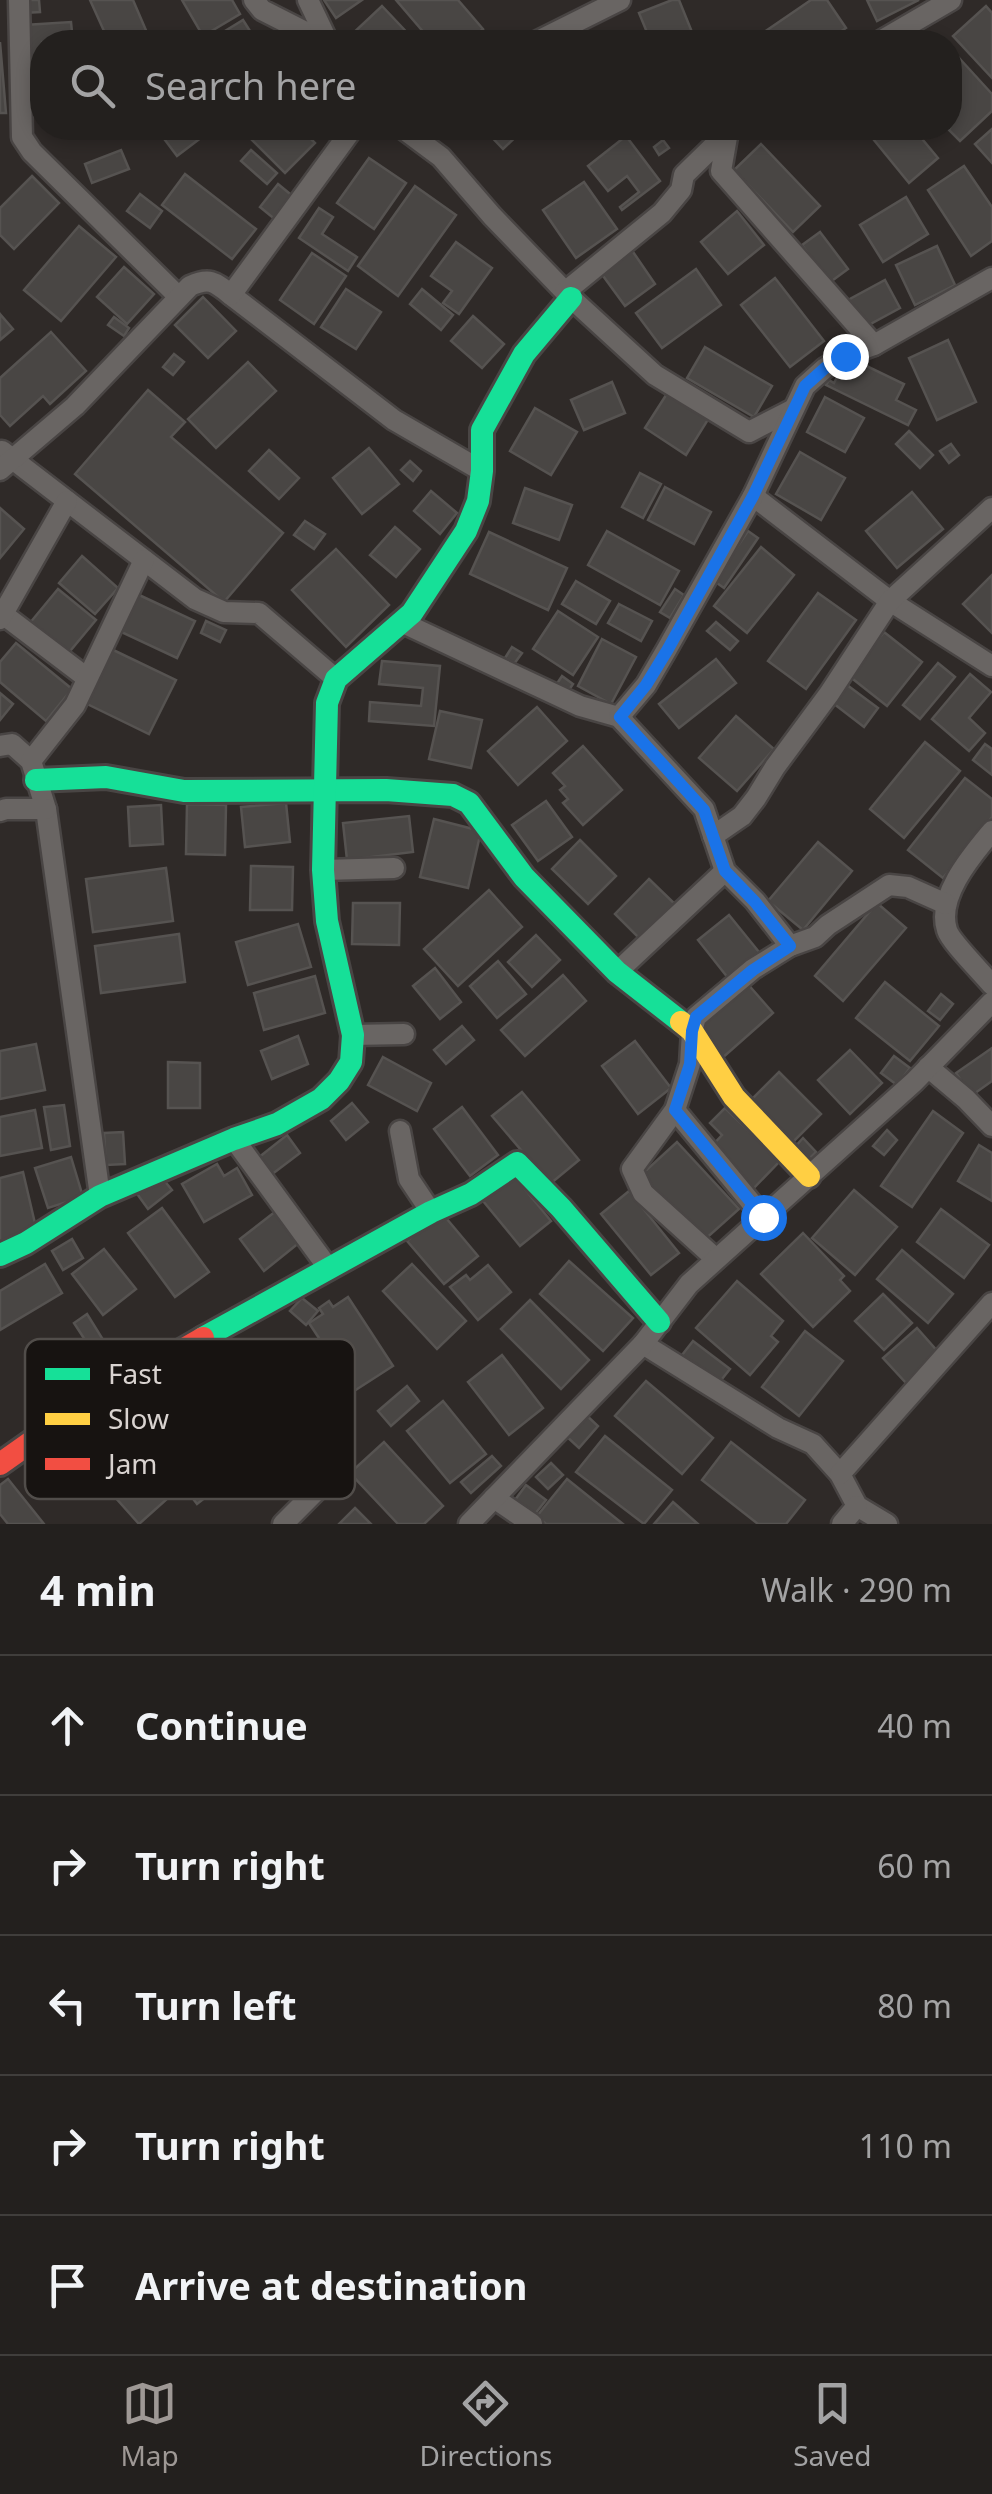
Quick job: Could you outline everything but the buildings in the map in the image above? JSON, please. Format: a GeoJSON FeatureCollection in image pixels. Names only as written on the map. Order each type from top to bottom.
{"type":"FeatureCollection","features":[{"type":"Feature","properties":{"kind":"street"},"geometry":{"type":"LineString","coordinates":[[19,0],[22,137],[32,152],[178,296]]}},
{"type":"Feature","properties":{"kind":"street"},"geometry":{"type":"LineString","coordinates":[[254,0],[262,10],[302,30]]}},
{"type":"Feature","properties":{"kind":"street"},"geometry":{"type":"LineString","coordinates":[[308,0],[321,30]]}},
{"type":"Feature","properties":{"kind":"street"},"geometry":{"type":"LineString","coordinates":[[560,30],[620,0]]}},
{"type":"Feature","properties":{"kind":"street"},"geometry":{"type":"LineString","coordinates":[[900,30],[951,0]]}},
{"type":"Feature","properties":{"kind":"street"},"geometry":{"type":"LineString","coordinates":[[231,295],[345,140]]}},
{"type":"Feature","properties":{"kind":"street"},"geometry":{"type":"LineString","coordinates":[[418,140],[441,157],[568,295],[655,375],[749,432],[792,410]]}},
{"type":"Feature","properties":{"kind":"street"},"geometry":{"type":"LineString","coordinates":[[0,1255],[100,1196],[277,1124],[321,1099],[339,1081],[351,1062],[353,1036],[327,921],[324,870],[327,703],[336,679],[412,612],[466,531],[478,501],[482,430],[524,354],[568,295],[662,213],[681,190],[684,175],[721,140]]}},
{"type":"Feature","properties":{"kind":"street"},"geometry":{"type":"LineString","coordinates":[[729,140],[720,172],[874,345]]}},
{"type":"Feature","properties":{"kind":"street"},"geometry":{"type":"LineString","coordinates":[[620,717],[653,673],[753,496],[805,386],[845,356],[874,345],[992,278]]}},
{"type":"Feature","properties":{"kind":"street"},"geometry":{"type":"LineString","coordinates":[[336,679],[258,613],[224,612],[195,598],[67,500],[4,460],[75,406],[178,296],[204,280],[216,283],[394,420],[482,471]]}},
{"type":"Feature","properties":{"kind":"street"},"geometry":{"type":"LineString","coordinates":[[753,496],[890,601],[992,666]]}},
{"type":"Feature","properties":{"kind":"street"},"geometry":{"type":"LineString","coordinates":[[67,500],[1,615],[87,678]]}},
{"type":"Feature","properties":{"kind":"street"},"geometry":{"type":"LineString","coordinates":[[713,836],[742,816],[756,798],[890,601],[992,508]]}},
{"type":"Feature","properties":{"kind":"street"},"geometry":{"type":"LineString","coordinates":[[34,771],[75,705],[144,560]]}},
{"type":"Feature","properties":{"kind":"street"},"geometry":{"type":"LineString","coordinates":[[401,622],[580,706],[620,717],[704,810],[725,871],[790,946]]}},
{"type":"Feature","properties":{"kind":"street"},"geometry":{"type":"LineString","coordinates":[[0,746],[12,744],[34,771],[46,809],[100,1196]]}},
{"type":"Feature","properties":{"kind":"street"},"geometry":{"type":"LineString","coordinates":[[34,771],[106,776],[184,791],[386,790],[454,795],[469,803],[524,877],[617,972],[692,1031],[734,1097],[808,1176]]}},
{"type":"Feature","properties":{"kind":"street"},"geometry":{"type":"LineString","coordinates":[[0,811],[46,809]]}},
{"type":"Feature","properties":{"kind":"street"},"geometry":{"type":"LineString","coordinates":[[992,831],[963,867],[946,904],[947,930],[992,985]]}},
{"type":"Feature","properties":{"kind":"street"},"geometry":{"type":"LineString","coordinates":[[324,870],[394,868]]}},
{"type":"Feature","properties":{"kind":"street"},"geometry":{"type":"LineString","coordinates":[[617,972],[725,871]]}},
{"type":"Feature","properties":{"kind":"street"},"geometry":{"type":"LineString","coordinates":[[716,1259],[643,1193],[632,1168],[675,1110],[690,1064],[696,1017],[753,970],[790,946],[815,937],[889,885],[908,887],[946,904]]}},
{"type":"Feature","properties":{"kind":"street"},"geometry":{"type":"LineString","coordinates":[[468,1524],[642,1344],[689,1284],[928,1067],[992,1002]]}},
{"type":"Feature","properties":{"kind":"street"},"geometry":{"type":"LineString","coordinates":[[353,1036],[404,1034]]}},
{"type":"Feature","properties":{"kind":"street"},"geometry":{"type":"LineString","coordinates":[[928,1067],[992,1126]]}},
{"type":"Feature","properties":{"kind":"street"},"geometry":{"type":"LineString","coordinates":[[675,1110],[763,1217]]}},
{"type":"Feature","properties":{"kind":"street"},"geometry":{"type":"LineString","coordinates":[[400,1131],[409,1179],[431,1212]]}},
{"type":"Feature","properties":{"kind":"street"},"geometry":{"type":"LineString","coordinates":[[234,1139],[328,1269]]}},
{"type":"Feature","properties":{"kind":"street"},"geometry":{"type":"LineString","coordinates":[[201,1339],[431,1212],[472,1194],[517,1164],[561,1208],[659,1322]]}},
{"type":"Feature","properties":{"kind":"street"},"geometry":{"type":"LineString","coordinates":[[840,1474],[992,1303]]}},
{"type":"Feature","properties":{"kind":"street"},"geometry":{"type":"LineString","coordinates":[[642,1344],[778,1428],[813,1444],[840,1474],[857,1506],[887,1524]]}},
{"type":"Feature","properties":{"kind":"street"},"geometry":{"type":"LineString","coordinates":[[0,1464],[25,1446]]}},
{"type":"Feature","properties":{"kind":"street"},"geometry":{"type":"LineString","coordinates":[[494,1498],[532,1524]]}},
{"type":"Feature","properties":{"kind":"street"},"geometry":{"type":"LineString","coordinates":[[283,1524],[308,1499]]}},
{"type":"Feature","properties":{"kind":"street"},"geometry":{"type":"LineString","coordinates":[[842,1524],[857,1506]]}},
{"type":"Feature","properties":{"kind":"traffic: fast"},"geometry":{"type":"LineString","coordinates":[[0,1255],[100,1196],[277,1124],[321,1099],[351,1062],[353,1035],[327,921],[323,870],[327,703],[336,679],[412,613],[466,531],[478,501],[482,430],[524,354],[571,298]]}},
{"type":"Feature","properties":{"kind":"traffic: fast"},"geometry":{"type":"LineString","coordinates":[[36,780],[106,777],[184,791],[386,790],[453,795],[469,803],[524,877],[617,972],[681,1022]]}},
{"type":"Feature","properties":{"kind":"traffic: fast"},"geometry":{"type":"LineString","coordinates":[[203,1338],[431,1212],[471,1194],[517,1163],[659,1322]]}},
{"type":"Feature","properties":{"kind":"traffic: slow"},"geometry":{"type":"LineString","coordinates":[[681,1022],[692,1031],[734,1097],[809,1176]]}},
{"type":"Feature","properties":{"kind":"traffic: jam"},"geometry":{"type":"LineString","coordinates":[[0,1464],[25,1446]]}},
{"type":"Feature","properties":{"kind":"route"},"geometry":{"type":"LineString","coordinates":[[763,1217],[675,1110],[690,1064],[696,1017],[753,970],[790,946],[725,871],[704,810],[620,717],[668,649],[753,496],[805,386],[845,356]]}}]}
